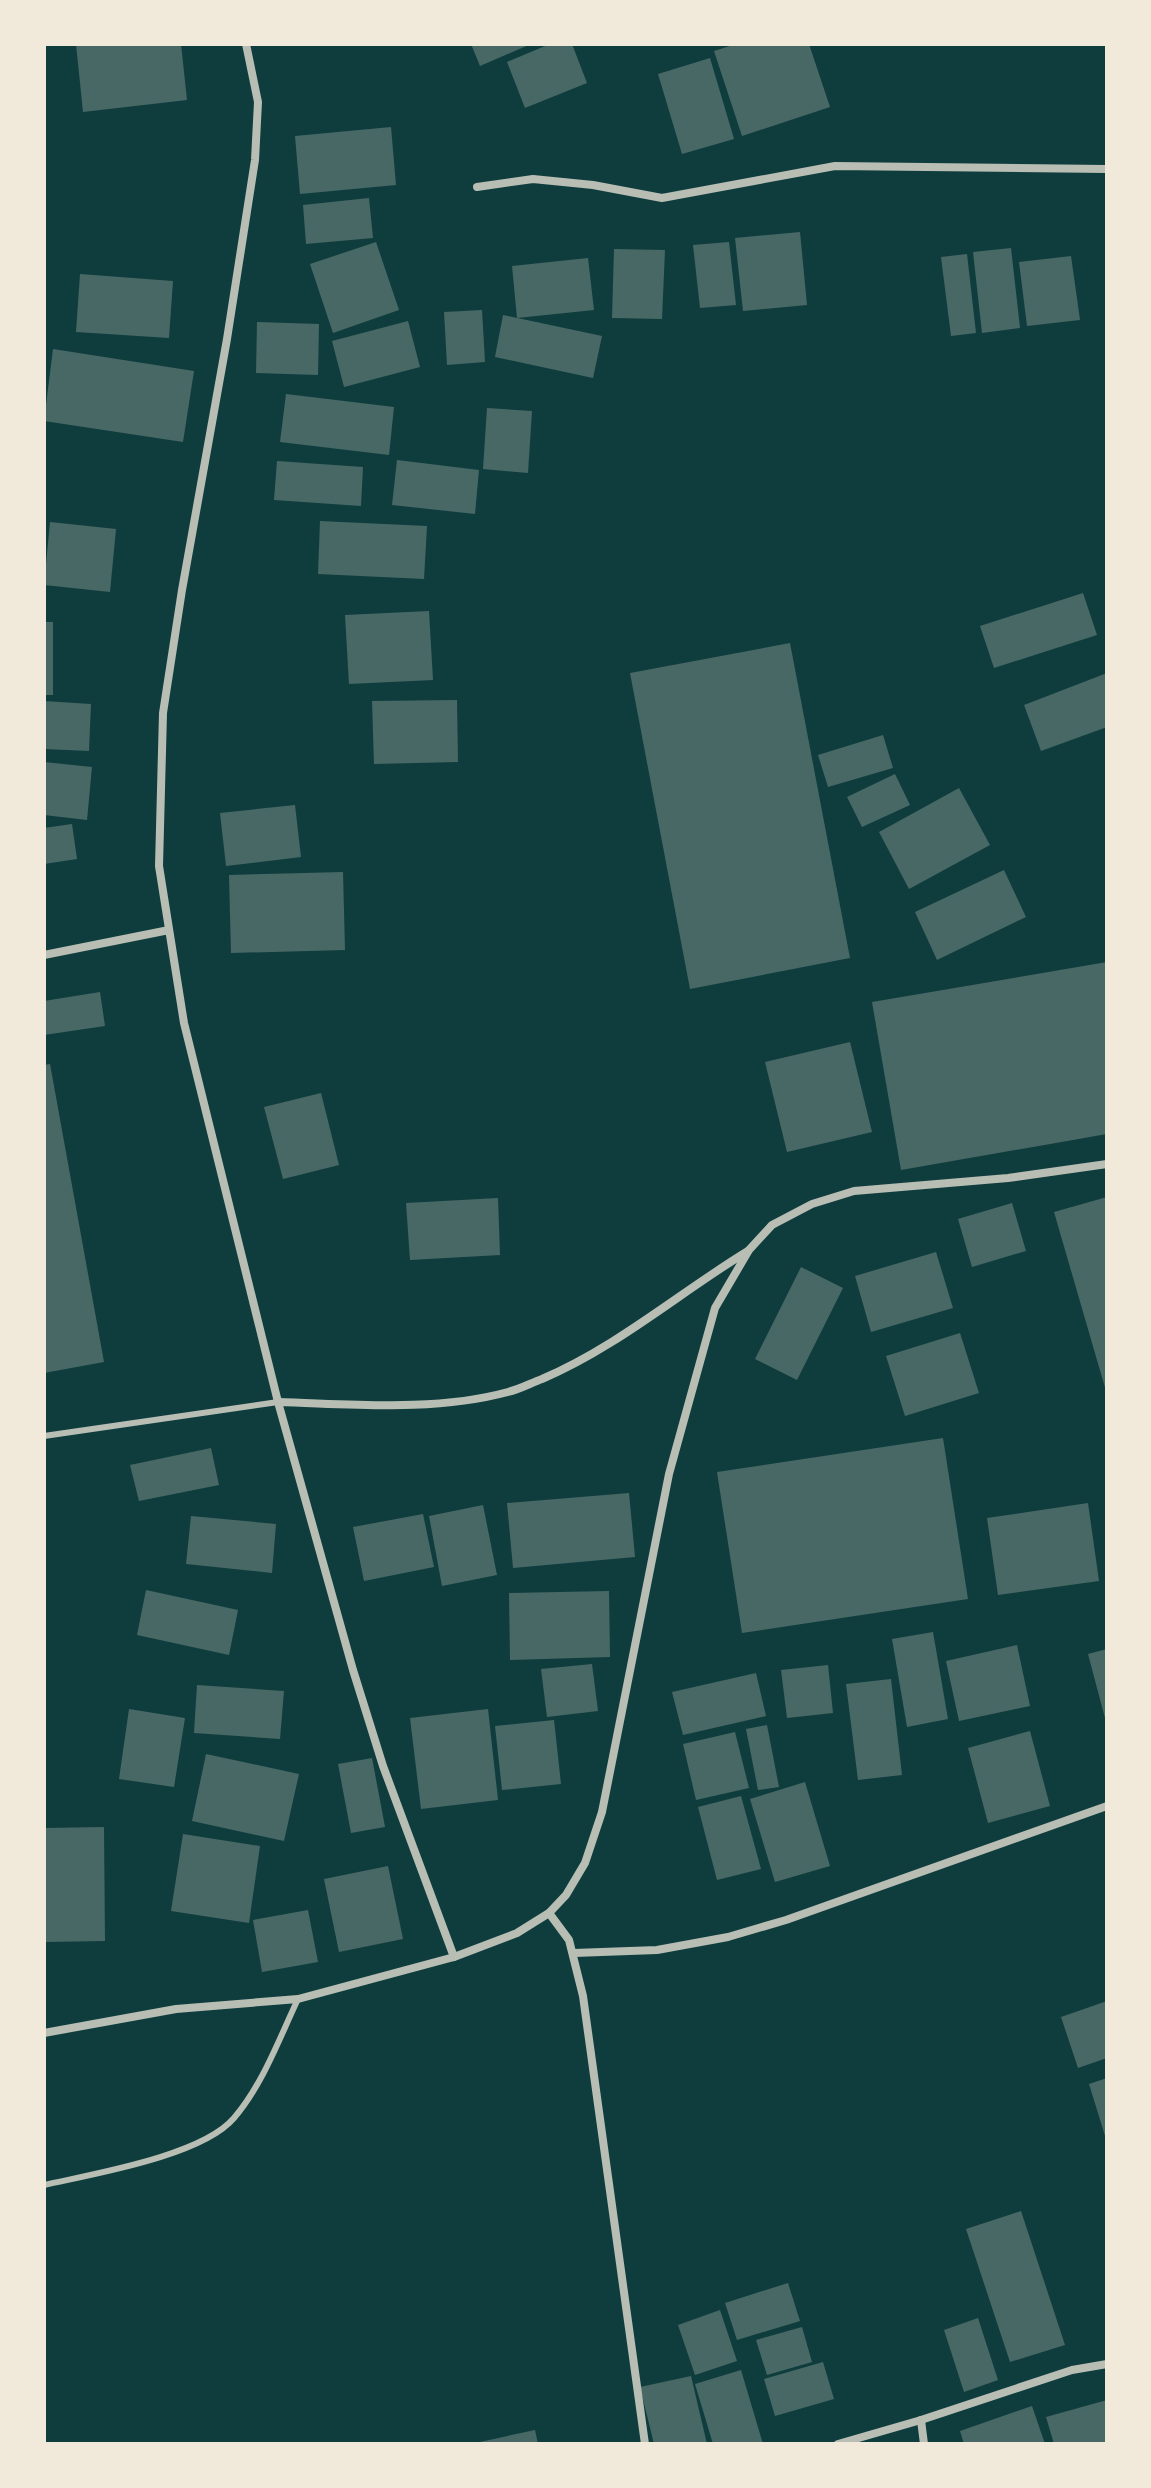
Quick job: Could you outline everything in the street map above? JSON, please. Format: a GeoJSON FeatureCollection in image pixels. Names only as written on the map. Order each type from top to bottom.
{"type":"FeatureCollection","features":[{"type":"Feature","properties":{"kind":"street"},"geometry":{"type":"LineString","coordinates":[[246,44],[258,102],[255,160],[163,713],[159,866],[184,1023],[278,1402],[379,1752],[454,1957]]}},
{"type":"Feature","properties":{"kind":"street"},"geometry":{"type":"LineString","coordinates":[[477,187],[533,179],[593,185],[662,198],[835,166],[1107,169]]}},
{"type":"Feature","properties":{"kind":"street"},"geometry":{"type":"LineString","coordinates":[[44,955],[169,930]]}},
{"type":"Feature","properties":{"kind":"street"},"geometry":{"type":"LineString","coordinates":[[44,2033],[176,2009],[298,1999],[454,1957],[517,1933],[549,1913],[566,1895],[585,1863],[602,1812],[669,1474],[715,1308],[749,1250],[772,1225],[812,1204],[854,1191],[1008,1178],[1107,1164]]}},
{"type":"Feature","properties":{"kind":"street"},"geometry":{"type":"LineString","coordinates":[[278,1402],[446,1403],[509,1392],[563,1370],[637,1327],[699,1281],[749,1250]]}},
{"type":"Feature","properties":{"kind":"street"},"geometry":{"type":"LineString","coordinates":[[574,1953],[657,1950],[728,1937],[786,1920],[1107,1806]]}},
{"type":"Feature","properties":{"kind":"street"},"geometry":{"type":"LineString","coordinates":[[549,1913],[569,1940],[583,1996],[645,2444]]}},
{"type":"Feature","properties":{"kind":"street"},"geometry":{"type":"LineString","coordinates":[[838,2444],[1072,2370],[1107,2364]]}},
{"type":"Feature","properties":{"kind":"street"},"geometry":{"type":"LineString","coordinates":[[921,2420],[924,2444]]}},
{"type":"Feature","properties":{"kind":"lane"},"geometry":{"type":"LineString","coordinates":[[44,1436],[278,1402]]}},
{"type":"Feature","properties":{"kind":"lane"},"geometry":{"type":"LineString","coordinates":[[44,2185],[155,2158],[202,2140],[232,2121],[253,2093],[298,1999]]}},
{"type":"Feature","properties":{"kind":"building"},"geometry":{"type":"Polygon","coordinates":[[[76,44],[181,44],[187,100],[83,112],[76,44]]]}},
{"type":"Feature","properties":{"kind":"building"},"geometry":{"type":"Polygon","coordinates":[[[471,44],[531,44],[480,66],[471,44]]]}},
{"type":"Feature","properties":{"kind":"building"},"geometry":{"type":"Polygon","coordinates":[[[550,44],[572,44],[587,83],[525,108],[507,62],[550,44]]]}},
{"type":"Feature","properties":{"kind":"building"},"geometry":{"type":"Polygon","coordinates":[[[736,44],[809,44],[830,107],[742,136],[714,51],[736,44]]]}},
{"type":"Feature","properties":{"kind":"building"},"geometry":{"type":"Polygon","coordinates":[[[710,58],[734,139],[682,154],[658,74],[710,58]]]}},
{"type":"Feature","properties":{"kind":"building"},"geometry":{"type":"Polygon","coordinates":[[[391,127],[396,185],[300,194],[295,136],[391,127]]]}},
{"type":"Feature","properties":{"kind":"building"},"geometry":{"type":"Polygon","coordinates":[[[369,198],[373,238],[306,244],[303,205],[369,198]]]}},
{"type":"Feature","properties":{"kind":"building"},"geometry":{"type":"Polygon","coordinates":[[[800,232],[807,305],[743,311],[735,238],[800,232]]]}},
{"type":"Feature","properties":{"kind":"building"},"geometry":{"type":"Polygon","coordinates":[[[376,242],[399,310],[333,333],[310,264],[376,242]]]}},
{"type":"Feature","properties":{"kind":"building"},"geometry":{"type":"Polygon","coordinates":[[[729,242],[736,305],[700,308],[693,245],[729,242]]]}},
{"type":"Feature","properties":{"kind":"building"},"geometry":{"type":"Polygon","coordinates":[[[1011,248],[1020,328],[982,333],[973,252],[1011,248]]]}},
{"type":"Feature","properties":{"kind":"building"},"geometry":{"type":"Polygon","coordinates":[[[614,249],[665,250],[662,319],[612,318],[614,249]]]}},
{"type":"Feature","properties":{"kind":"building"},"geometry":{"type":"Polygon","coordinates":[[[967,254],[976,333],[951,336],[941,257],[967,254]]]}},
{"type":"Feature","properties":{"kind":"building"},"geometry":{"type":"Polygon","coordinates":[[[1071,256],[1080,320],[1027,326],[1019,262],[1071,256]]]}},
{"type":"Feature","properties":{"kind":"building"},"geometry":{"type":"Polygon","coordinates":[[[588,258],[594,310],[517,318],[512,266],[588,258]]]}},
{"type":"Feature","properties":{"kind":"building"},"geometry":{"type":"Polygon","coordinates":[[[80,274],[173,281],[169,338],[76,332],[80,274]]]}},
{"type":"Feature","properties":{"kind":"building"},"geometry":{"type":"Polygon","coordinates":[[[482,310],[485,362],[447,365],[444,312],[482,310]]]}},
{"type":"Feature","properties":{"kind":"building"},"geometry":{"type":"Polygon","coordinates":[[[503,315],[602,336],[593,378],[495,357],[503,315]]]}},
{"type":"Feature","properties":{"kind":"building"},"geometry":{"type":"Polygon","coordinates":[[[408,321],[420,367],[344,387],[332,341],[408,321]]]}},
{"type":"Feature","properties":{"kind":"building"},"geometry":{"type":"Polygon","coordinates":[[[257,322],[319,324],[318,375],[256,373],[257,322]]]}},
{"type":"Feature","properties":{"kind":"building"},"geometry":{"type":"Polygon","coordinates":[[[53,349],[194,371],[183,442],[44,421],[53,349]]]}},
{"type":"Feature","properties":{"kind":"building"},"geometry":{"type":"Polygon","coordinates":[[[286,394],[394,407],[389,455],[280,442],[286,394]]]}},
{"type":"Feature","properties":{"kind":"building"},"geometry":{"type":"Polygon","coordinates":[[[487,408],[532,411],[528,473],[483,469],[487,408]]]}},
{"type":"Feature","properties":{"kind":"building"},"geometry":{"type":"Polygon","coordinates":[[[397,460],[479,470],[475,514],[392,505],[397,460]]]}},
{"type":"Feature","properties":{"kind":"building"},"geometry":{"type":"Polygon","coordinates":[[[277,461],[363,467],[361,506],[274,500],[277,461]]]}},
{"type":"Feature","properties":{"kind":"building"},"geometry":{"type":"Polygon","coordinates":[[[320,521],[427,526],[424,579],[318,574],[320,521]]]}},
{"type":"Feature","properties":{"kind":"building"},"geometry":{"type":"Polygon","coordinates":[[[50,522],[116,529],[110,592],[44,585],[50,522]]]}},
{"type":"Feature","properties":{"kind":"building"},"geometry":{"type":"Polygon","coordinates":[[[1083,593],[1097,635],[994,668],[980,626],[1083,593]]]}},
{"type":"Feature","properties":{"kind":"building"},"geometry":{"type":"Polygon","coordinates":[[[429,611],[433,680],[349,684],[345,615],[429,611]]]}},
{"type":"Feature","properties":{"kind":"building"},"geometry":{"type":"Polygon","coordinates":[[[44,622],[53,622],[53,695],[44,695],[44,622]]]}},
{"type":"Feature","properties":{"kind":"building"},"geometry":{"type":"Polygon","coordinates":[[[790,643],[850,958],[690,989],[630,673],[790,643]]]}},
{"type":"Feature","properties":{"kind":"building"},"geometry":{"type":"Polygon","coordinates":[[[1107,673],[1107,727],[1041,751],[1024,705],[1107,673]]]}},
{"type":"Feature","properties":{"kind":"building"},"geometry":{"type":"Polygon","coordinates":[[[457,700],[458,762],[374,764],[372,701],[457,700]]]}},
{"type":"Feature","properties":{"kind":"building"},"geometry":{"type":"Polygon","coordinates":[[[44,701],[91,704],[89,751],[44,749],[44,701]]]}},
{"type":"Feature","properties":{"kind":"building"},"geometry":{"type":"Polygon","coordinates":[[[883,735],[893,768],[828,787],[818,755],[883,735]]]}},
{"type":"Feature","properties":{"kind":"building"},"geometry":{"type":"Polygon","coordinates":[[[44,762],[92,767],[87,820],[44,815],[44,762]]]}},
{"type":"Feature","properties":{"kind":"building"},"geometry":{"type":"Polygon","coordinates":[[[895,774],[910,805],[862,827],[847,797],[895,774]]]}},
{"type":"Feature","properties":{"kind":"building"},"geometry":{"type":"Polygon","coordinates":[[[959,788],[990,845],[909,889],[879,832],[959,788]]]}},
{"type":"Feature","properties":{"kind":"building"},"geometry":{"type":"Polygon","coordinates":[[[295,805],[301,857],[226,866],[220,813],[295,805]]]}},
{"type":"Feature","properties":{"kind":"building"},"geometry":{"type":"Polygon","coordinates":[[[72,824],[77,859],[44,864],[44,828],[72,824]]]}},
{"type":"Feature","properties":{"kind":"building"},"geometry":{"type":"Polygon","coordinates":[[[1004,870],[1026,917],[937,960],[915,912],[1004,870]]]}},
{"type":"Feature","properties":{"kind":"building"},"geometry":{"type":"Polygon","coordinates":[[[343,872],[345,950],[231,953],[229,875],[343,872]]]}},
{"type":"Feature","properties":{"kind":"building"},"geometry":{"type":"Polygon","coordinates":[[[1107,962],[1107,1134],[901,1170],[872,1002],[1107,962]]]}},
{"type":"Feature","properties":{"kind":"building"},"geometry":{"type":"Polygon","coordinates":[[[100,992],[105,1026],[44,1035],[44,1001],[100,992]]]}},
{"type":"Feature","properties":{"kind":"building"},"geometry":{"type":"Polygon","coordinates":[[[850,1042],[872,1132],[787,1152],[765,1062],[850,1042]]]}},
{"type":"Feature","properties":{"kind":"building"},"geometry":{"type":"Polygon","coordinates":[[[50,1064],[104,1362],[44,1373],[44,1065],[50,1064]]]}},
{"type":"Feature","properties":{"kind":"building"},"geometry":{"type":"Polygon","coordinates":[[[321,1093],[339,1165],[283,1179],[264,1107],[321,1093]]]}},
{"type":"Feature","properties":{"kind":"building"},"geometry":{"type":"Polygon","coordinates":[[[1107,1197],[1107,1391],[1106,1391],[1054,1212],[1107,1197]]]}},
{"type":"Feature","properties":{"kind":"building"},"geometry":{"type":"Polygon","coordinates":[[[498,1198],[500,1255],[410,1260],[406,1203],[498,1198]]]}},
{"type":"Feature","properties":{"kind":"building"},"geometry":{"type":"Polygon","coordinates":[[[1012,1203],[1026,1251],[972,1267],[958,1219],[1012,1203]]]}},
{"type":"Feature","properties":{"kind":"building"},"geometry":{"type":"Polygon","coordinates":[[[936,1252],[953,1308],[871,1332],[855,1276],[936,1252]]]}},
{"type":"Feature","properties":{"kind":"building"},"geometry":{"type":"Polygon","coordinates":[[[801,1267],[843,1288],[797,1380],[755,1359],[801,1267]]]}},
{"type":"Feature","properties":{"kind":"building"},"geometry":{"type":"Polygon","coordinates":[[[960,1333],[979,1393],[905,1416],[886,1356],[960,1333]]]}},
{"type":"Feature","properties":{"kind":"building"},"geometry":{"type":"Polygon","coordinates":[[[943,1438],[968,1599],[742,1633],[717,1472],[943,1438]]]}},
{"type":"Feature","properties":{"kind":"building"},"geometry":{"type":"Polygon","coordinates":[[[211,1448],[219,1485],[139,1501],[130,1465],[211,1448]]]}},
{"type":"Feature","properties":{"kind":"building"},"geometry":{"type":"Polygon","coordinates":[[[629,1493],[635,1557],[513,1568],[507,1503],[629,1493]]]}},
{"type":"Feature","properties":{"kind":"building"},"geometry":{"type":"Polygon","coordinates":[[[1088,1503],[1099,1581],[998,1595],[987,1518],[1088,1503]]]}},
{"type":"Feature","properties":{"kind":"building"},"geometry":{"type":"Polygon","coordinates":[[[483,1505],[497,1575],[442,1586],[429,1516],[483,1505]]]}},
{"type":"Feature","properties":{"kind":"building"},"geometry":{"type":"Polygon","coordinates":[[[423,1514],[434,1567],[364,1581],[353,1527],[423,1514]]]}},
{"type":"Feature","properties":{"kind":"building"},"geometry":{"type":"Polygon","coordinates":[[[191,1516],[276,1524],[272,1573],[186,1564],[191,1516]]]}},
{"type":"Feature","properties":{"kind":"building"},"geometry":{"type":"Polygon","coordinates":[[[146,1590],[238,1610],[229,1655],[137,1635],[146,1590]]]}},
{"type":"Feature","properties":{"kind":"building"},"geometry":{"type":"Polygon","coordinates":[[[609,1591],[610,1657],[510,1660],[509,1593],[609,1591]]]}},
{"type":"Feature","properties":{"kind":"building"},"geometry":{"type":"Polygon","coordinates":[[[933,1632],[948,1719],[907,1727],[892,1639],[933,1632]]]}},
{"type":"Feature","properties":{"kind":"building"},"geometry":{"type":"Polygon","coordinates":[[[1017,1645],[1030,1706],[959,1721],[946,1661],[1017,1645]]]}},
{"type":"Feature","properties":{"kind":"building"},"geometry":{"type":"Polygon","coordinates":[[[1107,1649],[1107,1721],[1106,1722],[1088,1654],[1107,1649]]]}},
{"type":"Feature","properties":{"kind":"building"},"geometry":{"type":"Polygon","coordinates":[[[592,1664],[598,1711],[547,1717],[541,1669],[592,1664]]]}},
{"type":"Feature","properties":{"kind":"building"},"geometry":{"type":"Polygon","coordinates":[[[828,1665],[833,1713],[787,1718],[781,1670],[828,1665]]]}},
{"type":"Feature","properties":{"kind":"building"},"geometry":{"type":"Polygon","coordinates":[[[756,1673],[766,1716],[683,1735],[672,1692],[756,1673]]]}},
{"type":"Feature","properties":{"kind":"building"},"geometry":{"type":"Polygon","coordinates":[[[891,1679],[902,1775],[858,1780],[846,1684],[891,1679]]]}},
{"type":"Feature","properties":{"kind":"building"},"geometry":{"type":"Polygon","coordinates":[[[197,1685],[284,1691],[280,1739],[194,1733],[197,1685]]]}},
{"type":"Feature","properties":{"kind":"building"},"geometry":{"type":"Polygon","coordinates":[[[129,1709],[185,1718],[174,1787],[119,1779],[129,1709]]]}},
{"type":"Feature","properties":{"kind":"building"},"geometry":{"type":"Polygon","coordinates":[[[488,1709],[498,1800],[421,1809],[410,1718],[488,1709]]]}},
{"type":"Feature","properties":{"kind":"building"},"geometry":{"type":"Polygon","coordinates":[[[554,1720],[561,1784],[502,1790],[495,1726],[554,1720]]]}},
{"type":"Feature","properties":{"kind":"building"},"geometry":{"type":"Polygon","coordinates":[[[767,1725],[779,1787],[758,1790],[746,1729],[767,1725]]]}},
{"type":"Feature","properties":{"kind":"building"},"geometry":{"type":"Polygon","coordinates":[[[1030,1731],[1050,1806],[988,1823],[968,1748],[1030,1731]]]}},
{"type":"Feature","properties":{"kind":"building"},"geometry":{"type":"Polygon","coordinates":[[[735,1732],[749,1788],[696,1800],[683,1744],[735,1732]]]}},
{"type":"Feature","properties":{"kind":"building"},"geometry":{"type":"Polygon","coordinates":[[[206,1754],[299,1774],[284,1841],[192,1821],[206,1754]]]}},
{"type":"Feature","properties":{"kind":"building"},"geometry":{"type":"Polygon","coordinates":[[[372,1758],[385,1827],[351,1833],[338,1764],[372,1758]]]}},
{"type":"Feature","properties":{"kind":"building"},"geometry":{"type":"Polygon","coordinates":[[[805,1782],[830,1866],[775,1882],[750,1799],[805,1782]]]}},
{"type":"Feature","properties":{"kind":"building"},"geometry":{"type":"Polygon","coordinates":[[[741,1796],[761,1869],[717,1880],[698,1807],[741,1796]]]}},
{"type":"Feature","properties":{"kind":"building"},"geometry":{"type":"Polygon","coordinates":[[[104,1827],[105,1941],[44,1942],[44,1828],[104,1827]]]}},
{"type":"Feature","properties":{"kind":"building"},"geometry":{"type":"Polygon","coordinates":[[[183,1834],[260,1846],[249,1923],[171,1911],[183,1834]]]}},
{"type":"Feature","properties":{"kind":"building"},"geometry":{"type":"Polygon","coordinates":[[[388,1866],[403,1939],[339,1952],[324,1879],[388,1866]]]}},
{"type":"Feature","properties":{"kind":"building"},"geometry":{"type":"Polygon","coordinates":[[[308,1910],[318,1962],[262,1972],[253,1920],[308,1910]]]}},
{"type":"Feature","properties":{"kind":"building"},"geometry":{"type":"Polygon","coordinates":[[[1107,2001],[1107,2058],[1078,2068],[1061,2017],[1107,2001]]]}},
{"type":"Feature","properties":{"kind":"building"},"geometry":{"type":"Polygon","coordinates":[[[1107,2078],[1107,2139],[1106,2139],[1089,2084],[1107,2078]]]}},
{"type":"Feature","properties":{"kind":"building"},"geometry":{"type":"Polygon","coordinates":[[[1021,2211],[1065,2345],[1010,2362],[966,2229],[1021,2211]]]}},
{"type":"Feature","properties":{"kind":"building"},"geometry":{"type":"Polygon","coordinates":[[[788,2283],[800,2321],[737,2340],[725,2303],[788,2283]]]}},
{"type":"Feature","properties":{"kind":"building"},"geometry":{"type":"Polygon","coordinates":[[[720,2310],[737,2361],[695,2375],[678,2325],[720,2310]]]}},
{"type":"Feature","properties":{"kind":"building"},"geometry":{"type":"Polygon","coordinates":[[[978,2318],[998,2380],[964,2392],[944,2330],[978,2318]]]}},
{"type":"Feature","properties":{"kind":"building"},"geometry":{"type":"Polygon","coordinates":[[[802,2327],[812,2362],[767,2375],[756,2340],[802,2327]]]}},
{"type":"Feature","properties":{"kind":"building"},"geometry":{"type":"Polygon","coordinates":[[[823,2362],[834,2399],[775,2416],[764,2379],[823,2362]]]}},
{"type":"Feature","properties":{"kind":"building"},"geometry":{"type":"Polygon","coordinates":[[[741,2370],[763,2444],[713,2444],[695,2384],[741,2370]]]}},
{"type":"Feature","properties":{"kind":"building"},"geometry":{"type":"Polygon","coordinates":[[[691,2376],[707,2444],[654,2444],[640,2387],[691,2376]]]}},
{"type":"Feature","properties":{"kind":"building"},"geometry":{"type":"Polygon","coordinates":[[[1107,2400],[1107,2444],[1054,2444],[1046,2417],[1107,2400]]]}},
{"type":"Feature","properties":{"kind":"building"},"geometry":{"type":"Polygon","coordinates":[[[1032,2406],[1045,2444],[964,2444],[960,2431],[1032,2406]]]}},
{"type":"Feature","properties":{"kind":"building"},"geometry":{"type":"Polygon","coordinates":[[[535,2430],[538,2444],[475,2444],[475,2443],[535,2430]]]}}]}
